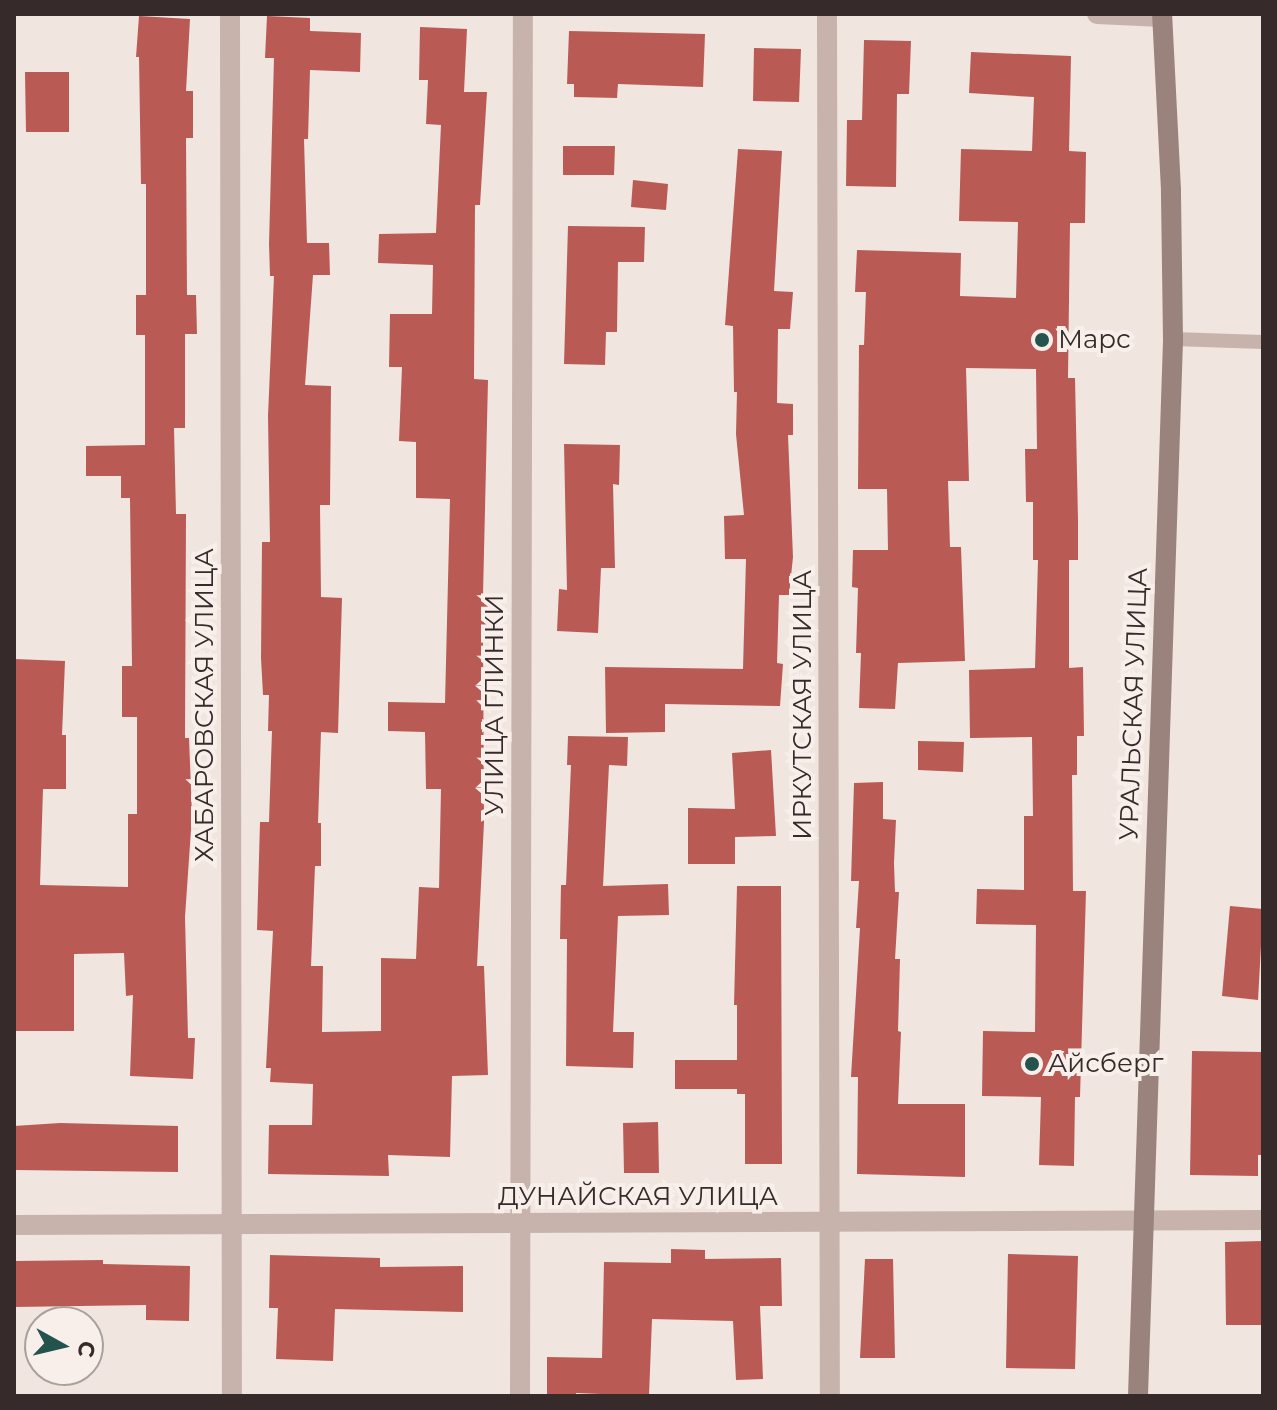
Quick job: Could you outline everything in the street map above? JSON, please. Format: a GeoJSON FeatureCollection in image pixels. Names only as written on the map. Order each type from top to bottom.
{"type":"FeatureCollection","features":[{"type":"Feature","properties":{"kind":"main road","name":"УРАЛЬСКАЯ УЛИЦА"},"geometry":{"type":"LineString","coordinates":[[1138,1396],[1173,339],[1171,190],[1162,15]]}},
{"type":"Feature","properties":{"kind":"street","name":"ХАБАРОВСКАЯ УЛИЦА"},"geometry":{"type":"LineString","coordinates":[[230,14],[232,1396]]}},
{"type":"Feature","properties":{"kind":"street","name":"УЛИЦА ГЛИНКИ"},"geometry":{"type":"LineString","coordinates":[[520,1396],[523,14]]}},
{"type":"Feature","properties":{"kind":"street","name":"ИРКУТСКАЯ УЛИЦА"},"geometry":{"type":"LineString","coordinates":[[827,14],[830,1396]]}},
{"type":"Feature","properties":{"kind":"street"},"geometry":{"type":"LineString","coordinates":[[1097,14],[1162,15]]}},
{"type":"Feature","properties":{"kind":"street","name":"ДУНАЙСКАЯ УЛИЦА"},"geometry":{"type":"LineString","coordinates":[[14,1225],[1263,1220]]}},
{"type":"Feature","properties":{"kind":"lane"},"geometry":{"type":"LineString","coordinates":[[1173,339],[1263,342]]}},
{"type":"Feature","properties":{"kind":"building"},"geometry":{"type":"Polygon","coordinates":[[[139,16],[190,19],[186,91],[193,91],[193,138],[186,138],[187,295],[196,295],[197,334],[185,334],[185,428],[174,428],[176,514],[186,514],[185,738],[189,738],[192,815],[185,917],[188,1038],[195,1038],[193,1079],[130,1076],[133,995],[126,996],[124,953],[74,954],[74,1031],[14,1031],[14,659],[65,661],[62,735],[66,735],[66,789],[43,789],[40,885],[128,887],[128,814],[137,814],[137,717],[122,717],[122,666],[132,666],[130,498],[121,498],[121,476],[86,476],[86,446],[145,445],[145,335],[136,335],[136,295],[146,295],[146,184],[141,184],[139,57],[136,57],[139,16]]]}},
{"type":"Feature","properties":{"kind":"building"},"geometry":{"type":"Polygon","coordinates":[[[267,16],[310,18],[310,31],[361,33],[360,72],[310,70],[308,139],[304,139],[307,243],[329,243],[330,275],[313,275],[305,385],[331,386],[330,505],[320,505],[321,597],[342,598],[338,733],[321,732],[318,823],[321,823],[321,866],[315,866],[311,966],[323,966],[322,1032],[381,1031],[381,958],[416,959],[419,887],[439,888],[441,789],[426,789],[425,732],[388,731],[388,702],[445,703],[450,499],[416,498],[416,442],[399,441],[402,367],[389,367],[390,314],[432,314],[433,265],[378,263],[379,234],[436,233],[441,125],[426,124],[428,80],[419,80],[420,27],[467,29],[464,92],[487,92],[480,205],[475,205],[474,379],[488,380],[483,595],[490,595],[490,639],[483,639],[484,822],[477,966],[484,966],[488,1075],[452,1076],[450,1157],[388,1155],[389,1176],[268,1174],[269,1125],[312,1125],[313,1084],[270,1082],[271,1068],[266,1068],[273,931],[257,930],[260,822],[269,822],[272,731],[268,731],[269,695],[263,695],[261,658],[262,542],[270,542],[268,416],[274,276],[270,276],[269,244],[274,58],[265,58],[267,16]]]}},
{"type":"Feature","properties":{"kind":"building"},"geometry":{"type":"Polygon","coordinates":[[[569,31],[705,34],[703,87],[618,84],[617,98],[574,97],[574,84],[567,84],[569,31]]]}},
{"type":"Feature","properties":{"kind":"building"},"geometry":{"type":"Polygon","coordinates":[[[864,40],[911,41],[909,94],[897,94],[896,187],[846,186],[847,120],[862,120],[864,40]]]}},
{"type":"Feature","properties":{"kind":"building"},"geometry":{"type":"Polygon","coordinates":[[[754,48],[801,49],[799,102],[753,101],[754,48]]]}},
{"type":"Feature","properties":{"kind":"building"},"geometry":{"type":"Polygon","coordinates":[[[971,52],[1071,56],[1069,151],[1086,152],[1085,223],[1070,223],[1068,378],[1075,378],[1078,520],[1078,560],[1069,560],[1069,668],[1083,667],[1084,736],[1077,736],[1077,775],[1072,775],[1073,891],[1086,891],[1080,1097],[1075,1097],[1074,1166],[1039,1165],[1041,1097],[982,1096],[983,1031],[1035,1032],[1036,925],[976,924],[977,889],[1024,890],[1024,816],[1033,816],[1032,737],[970,738],[969,670],[1035,668],[1038,560],[1033,560],[1033,502],[1026,502],[1025,449],[1037,449],[1036,369],[966,368],[969,481],[948,481],[950,547],[961,547],[965,661],[898,663],[895,709],[859,708],[861,653],[856,653],[858,588],[852,587],[853,550],[888,550],[887,489],[858,489],[859,345],[864,345],[866,292],[855,292],[857,250],[961,253],[960,296],[1016,298],[1018,222],[959,221],[961,149],[1032,151],[1034,97],[969,93],[971,52]]]}},
{"type":"Feature","properties":{"kind":"building"},"geometry":{"type":"Polygon","coordinates":[[[25,72],[69,72],[69,132],[26,132],[25,72]]]}},
{"type":"Feature","properties":{"kind":"building"},"geometry":{"type":"Polygon","coordinates":[[[563,146],[615,146],[614,175],[563,175],[563,146]]]}},
{"type":"Feature","properties":{"kind":"building"},"geometry":{"type":"Polygon","coordinates":[[[738,149],[782,151],[774,291],[793,292],[790,329],[778,329],[777,403],[793,404],[793,435],[788,435],[793,557],[789,595],[779,595],[777,663],[783,664],[780,706],[665,704],[665,732],[606,733],[605,667],[743,669],[746,559],[725,559],[724,516],[744,515],[736,434],[733,326],[725,325],[738,149]]]}},
{"type":"Feature","properties":{"kind":"building"},"geometry":{"type":"Polygon","coordinates":[[[633,180],[668,184],[666,210],[631,207],[633,180]]]}},
{"type":"Feature","properties":{"kind":"building"},"geometry":{"type":"Polygon","coordinates":[[[568,226],[645,227],[644,262],[618,262],[617,332],[606,332],[605,365],[564,364],[568,226]]]}},
{"type":"Feature","properties":{"kind":"building"},"geometry":{"type":"Polygon","coordinates":[[[564,444],[620,445],[619,485],[613,484],[615,568],[601,568],[598,633],[557,631],[559,589],[567,590],[564,444]]]}},
{"type":"Feature","properties":{"kind":"building"},"geometry":{"type":"Polygon","coordinates":[[[568,736],[628,737],[627,766],[609,765],[603,886],[668,884],[669,915],[618,916],[613,1032],[634,1032],[633,1068],[566,1066],[567,939],[560,939],[561,885],[566,885],[571,765],[567,765],[568,736]]]}},
{"type":"Feature","properties":{"kind":"building"},"geometry":{"type":"Polygon","coordinates":[[[918,741],[964,742],[963,772],[918,770],[918,741]]]}},
{"type":"Feature","properties":{"kind":"building"},"geometry":{"type":"Polygon","coordinates":[[[771,750],[776,836],[735,837],[735,864],[688,864],[688,808],[735,809],[732,753],[771,750]]]}},
{"type":"Feature","properties":{"kind":"building"},"geometry":{"type":"Polygon","coordinates":[[[883,782],[883,819],[896,820],[895,892],[899,892],[895,959],[900,959],[898,1031],[901,1032],[898,1104],[965,1104],[965,1177],[857,1174],[858,1077],[851,1077],[860,928],[856,928],[859,881],[851,881],[854,783],[883,782]]]}},
{"type":"Feature","properties":{"kind":"building"},"geometry":{"type":"Polygon","coordinates":[[[737,886],[781,886],[782,1164],[745,1164],[745,1094],[737,1094],[737,1089],[675,1089],[675,1060],[737,1060],[737,1005],[734,1005],[737,886]]]}},
{"type":"Feature","properties":{"kind":"building"},"geometry":{"type":"Polygon","coordinates":[[[1230,906],[1263,909],[1258,1000],[1222,996],[1230,906]]]}},
{"type":"Feature","properties":{"kind":"building"},"geometry":{"type":"Polygon","coordinates":[[[1192,1051],[1263,1052],[1263,1155],[1258,1155],[1258,1176],[1190,1175],[1192,1051]]]}},
{"type":"Feature","properties":{"kind":"building"},"geometry":{"type":"Polygon","coordinates":[[[658,1122],[659,1173],[624,1173],[623,1123],[658,1122]]]}},
{"type":"Feature","properties":{"kind":"building"},"geometry":{"type":"Polygon","coordinates":[[[60,1123],[178,1126],[178,1172],[14,1170],[14,1126],[60,1123]]]}},
{"type":"Feature","properties":{"kind":"building"},"geometry":{"type":"Polygon","coordinates":[[[1263,1241],[1263,1325],[1226,1325],[1225,1242],[1263,1241]]]}},
{"type":"Feature","properties":{"kind":"building"},"geometry":{"type":"Polygon","coordinates":[[[671,1249],[705,1250],[705,1259],[781,1258],[782,1306],[760,1306],[763,1379],[736,1380],[733,1321],[652,1319],[649,1396],[576,1393],[576,1396],[547,1396],[547,1357],[602,1358],[604,1262],[671,1263],[671,1249]]]}},
{"type":"Feature","properties":{"kind":"building"},"geometry":{"type":"Polygon","coordinates":[[[1008,1254],[1078,1256],[1075,1369],[1006,1368],[1008,1254]]]}},
{"type":"Feature","properties":{"kind":"building"},"geometry":{"type":"Polygon","coordinates":[[[270,1255],[380,1258],[380,1267],[463,1266],[463,1312],[335,1309],[333,1361],[276,1359],[278,1308],[269,1308],[270,1255]]]}},
{"type":"Feature","properties":{"kind":"building"},"geometry":{"type":"Polygon","coordinates":[[[865,1259],[893,1259],[895,1358],[860,1358],[865,1259]]]}},
{"type":"Feature","properties":{"kind":"building"},"geometry":{"type":"Polygon","coordinates":[[[103,1260],[103,1264],[190,1266],[189,1321],[146,1320],[146,1305],[14,1307],[14,1261],[103,1260]]]}},
{"type":"Feature","properties":{"kind":"place","name":"Марс"},"geometry":{"type":"Point","coordinates":[1042,340]}},
{"type":"Feature","properties":{"kind":"place","name":"Айсберг"},"geometry":{"type":"Point","coordinates":[1032,1064]}}]}
